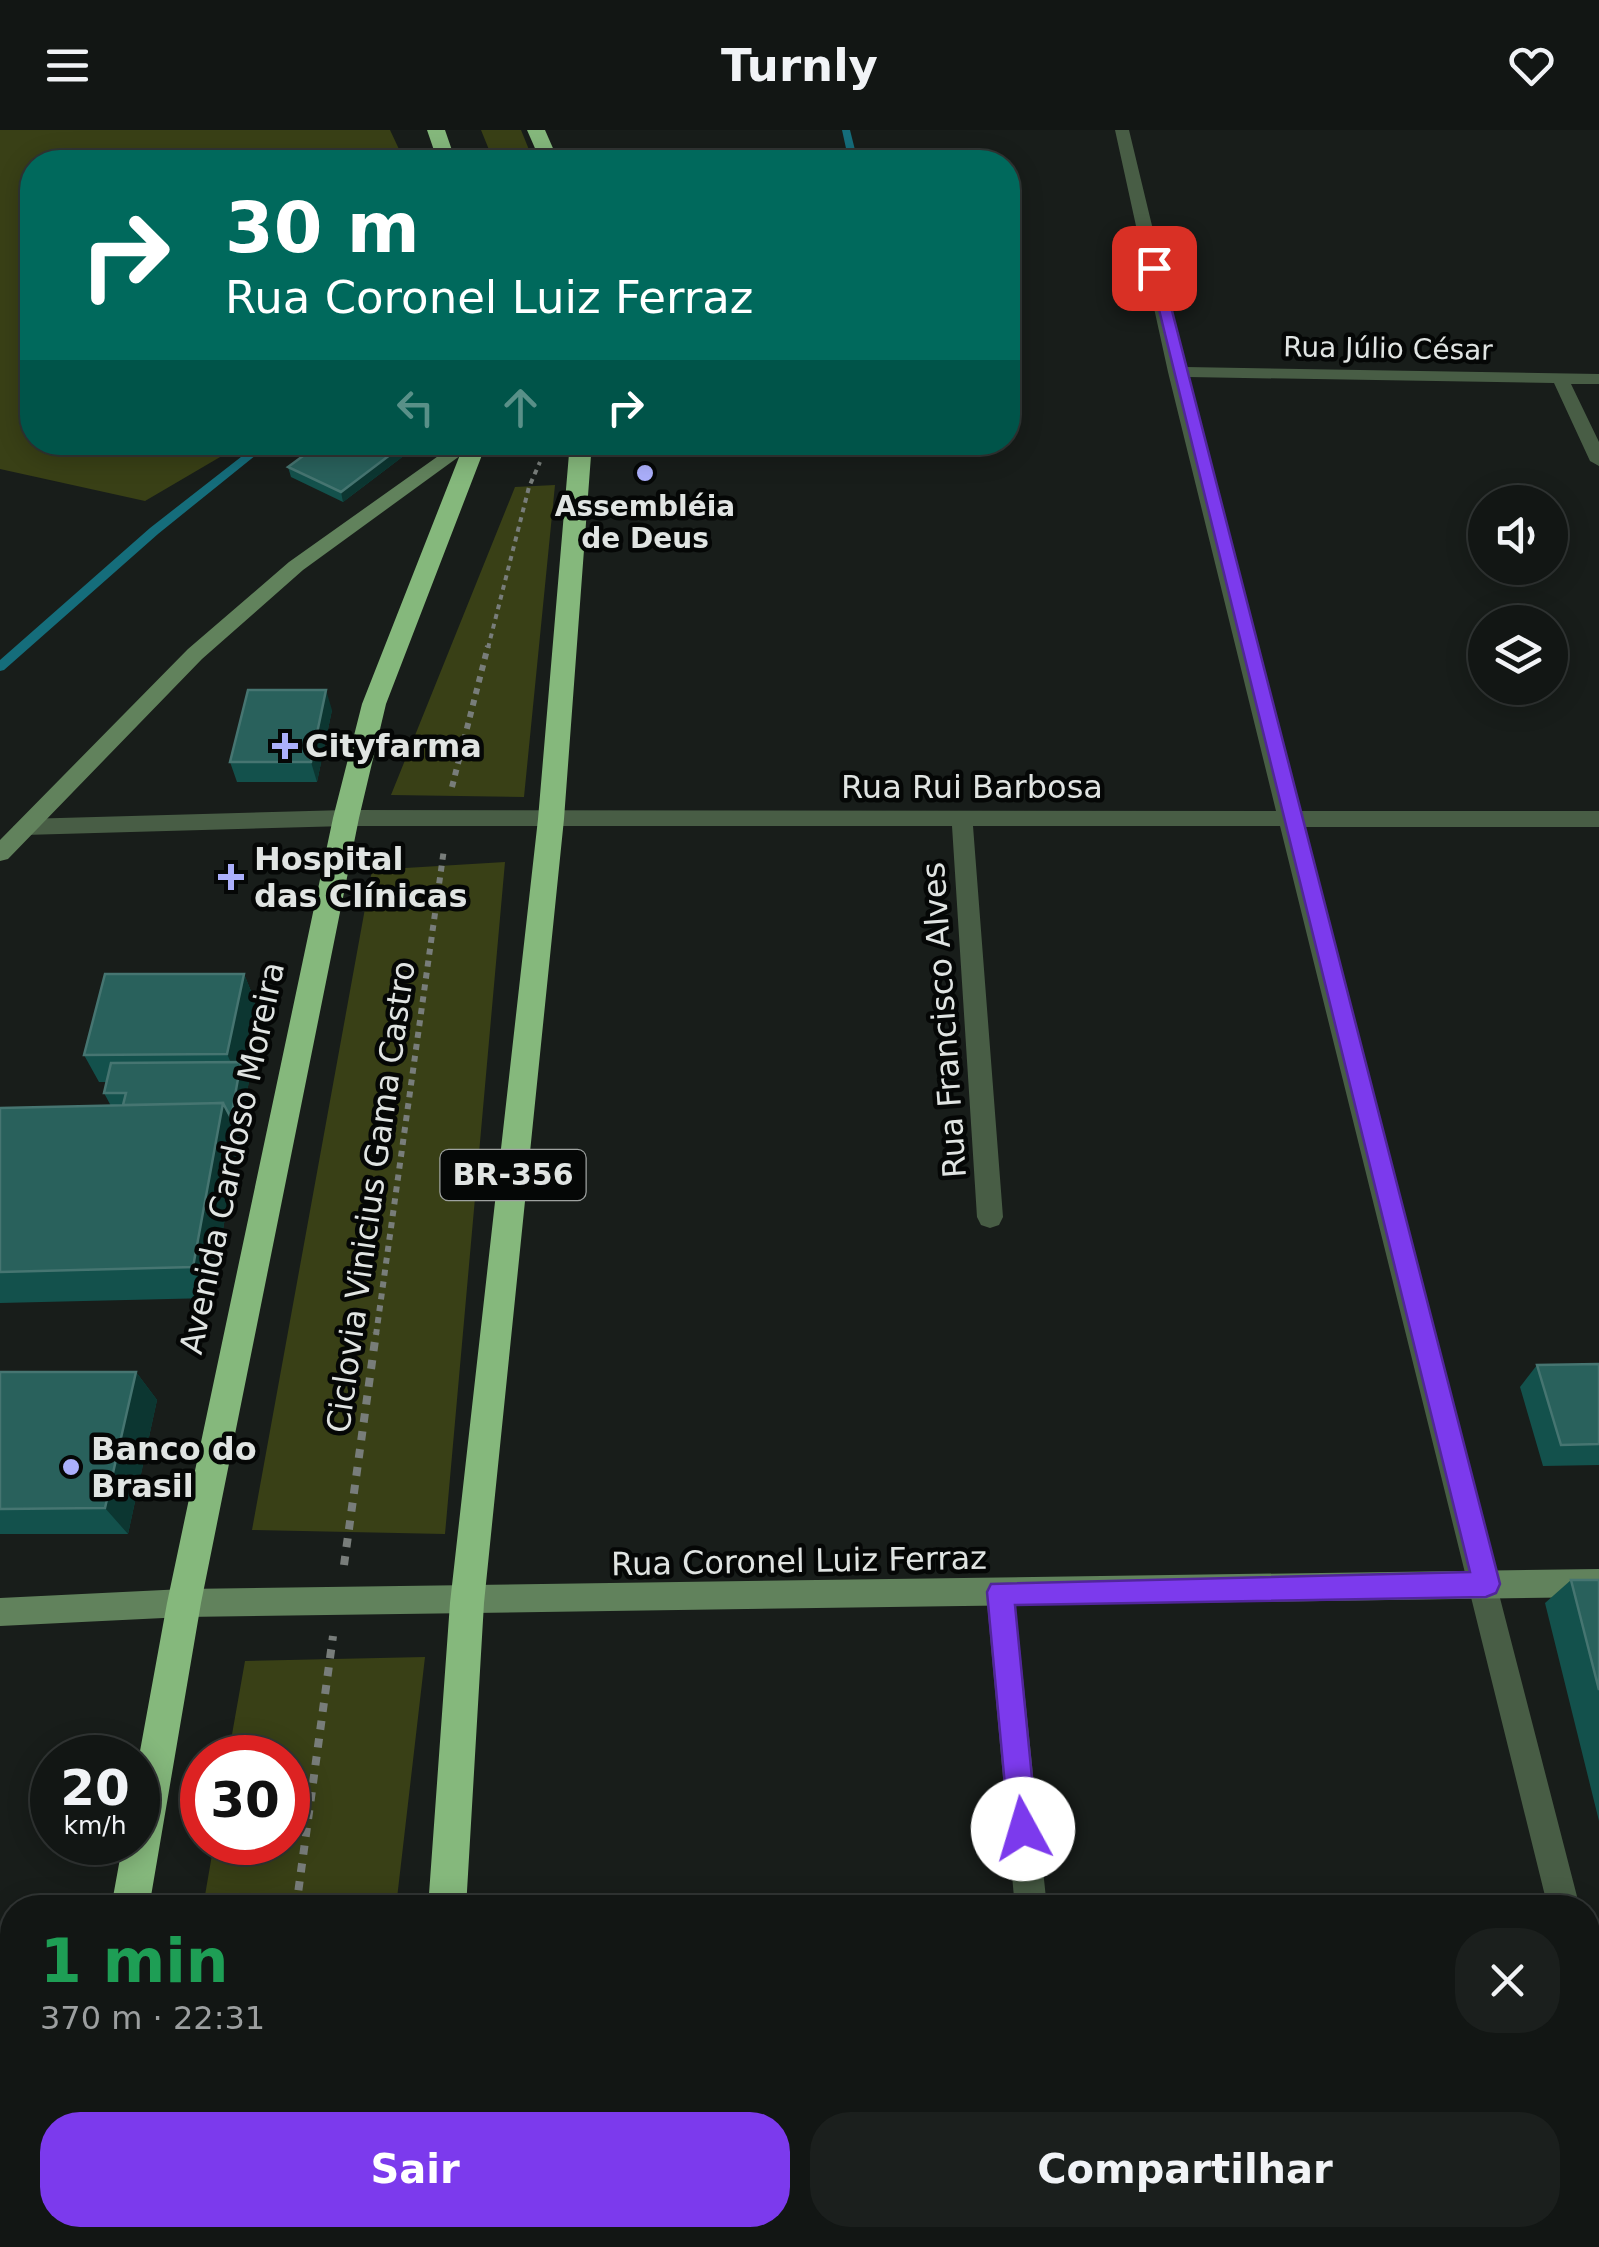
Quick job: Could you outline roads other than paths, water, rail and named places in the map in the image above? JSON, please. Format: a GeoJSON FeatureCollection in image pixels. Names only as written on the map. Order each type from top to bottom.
{"type":"FeatureCollection","features":[{"type":"Feature","properties":{"kind":"highway","name":"Avenida Cardoso Moreira"},"geometry":{"type":"LineString","coordinates":[[132,1895],[184,1603],[346,818],[374,704],[468,455]]}},
{"type":"Feature","properties":{"kind":"highway","name":"BR-356"},"geometry":{"type":"LineString","coordinates":[[448,1895],[468,1602],[550,819],[580,455]]}},
{"type":"Feature","properties":{"kind":"main road"},"geometry":{"type":"LineString","coordinates":[[0,853],[194,654],[296,566],[454,455]]}},
{"type":"Feature","properties":{"kind":"main road","name":"Rua Coronel Luiz Ferraz"},"geometry":{"type":"LineString","coordinates":[[0,1612],[184,1603],[468,1602],[1599,1583]]}},
{"type":"Feature","properties":{"kind":"street"},"geometry":{"type":"LineString","coordinates":[[1122,130],[1177,372],[1486,1584],[1561,1895]]}},
{"type":"Feature","properties":{"kind":"street","name":"Rua Júlio César"},"geometry":{"type":"LineString","coordinates":[[1177,372],[1599,379]]}},
{"type":"Feature","properties":{"kind":"street"},"geometry":{"type":"LineString","coordinates":[[1560,378],[1599,462]]}},
{"type":"Feature","properties":{"kind":"street","name":"Rua Rui Barbosa"},"geometry":{"type":"LineString","coordinates":[[24,827],[346,818],[1290,822],[1599,819]]}},
{"type":"Feature","properties":{"kind":"street","name":"Rua Francisco Alves"},"geometry":{"type":"LineString","coordinates":[[962,819],[990,1217]]}},
{"type":"Feature","properties":{"kind":"street"},"geometry":{"type":"LineString","coordinates":[[1000,1592],[1030,1895]]}},
{"type":"Feature","properties":{"kind":"waterway"},"geometry":{"type":"LineString","coordinates":[[846,130],[851,150]]}},
{"type":"Feature","properties":{"kind":"waterway"},"geometry":{"type":"LineString","coordinates":[[0,667],[154,531],[250,455]]}},
{"type":"Feature","properties":{"kind":"place","name":"Assembléia de Deus"},"geometry":{"type":"Point","coordinates":[645,473]}},
{"type":"Feature","properties":{"kind":"place","name":"Cityfarma"},"geometry":{"type":"Point","coordinates":[285,746]}},
{"type":"Feature","properties":{"kind":"place","name":"Hospital das Clínicas"},"geometry":{"type":"Point","coordinates":[231,877]}},
{"type":"Feature","properties":{"kind":"place","name":"Banco do Brasil"},"geometry":{"type":"Point","coordinates":[71,1467]}}]}
